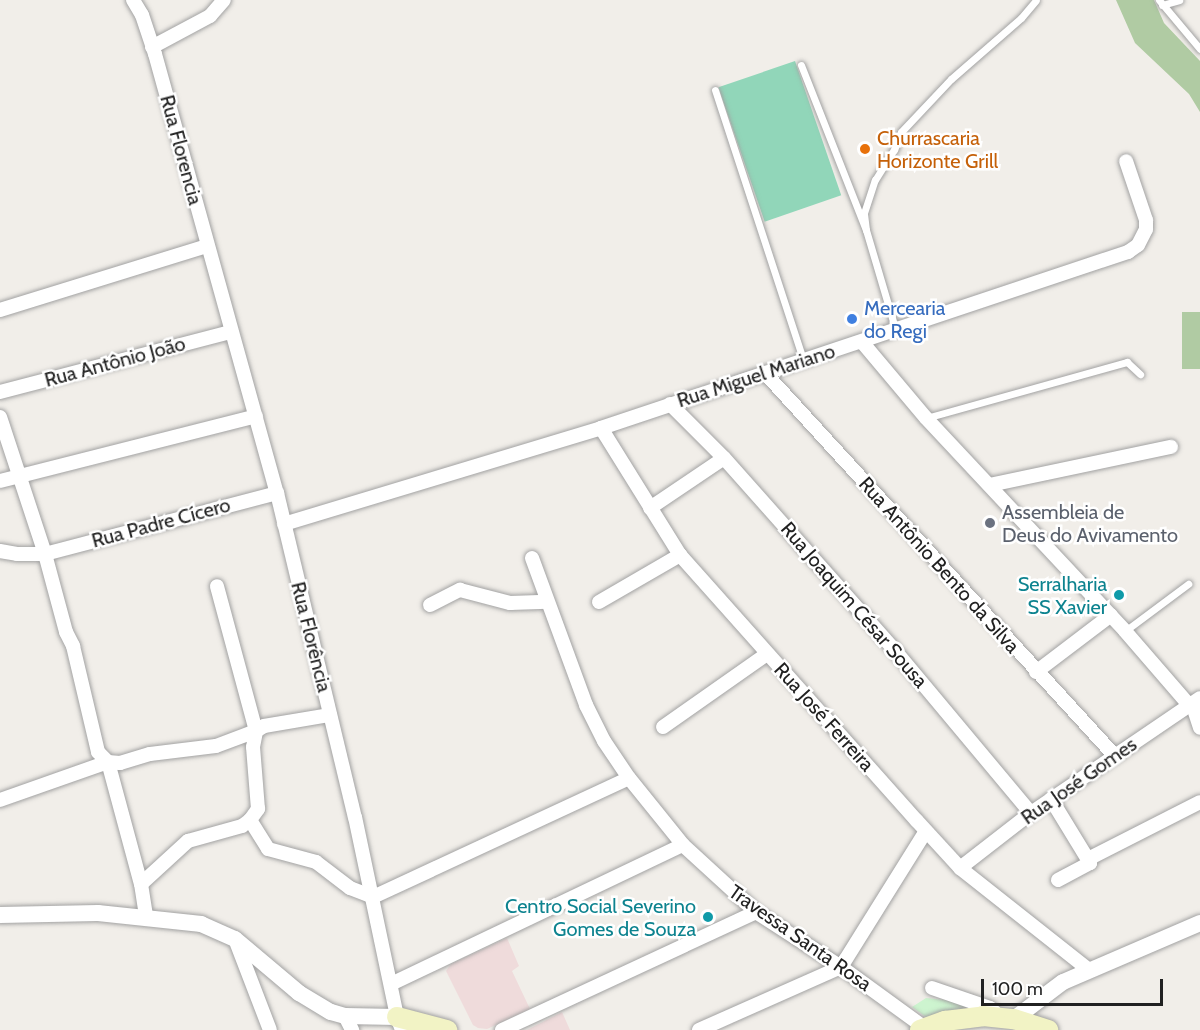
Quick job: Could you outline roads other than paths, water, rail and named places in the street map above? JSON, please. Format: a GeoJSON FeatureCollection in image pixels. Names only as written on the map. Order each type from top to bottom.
{"type":"FeatureCollection","features":[{"type":"Feature","properties":{"kind":"main road"},"geometry":{"type":"LineString","coordinates":[[923,1029],[966,1017],[1007,1018],[1048,1030]]}},
{"type":"Feature","properties":{"kind":"main road"},"geometry":{"type":"LineString","coordinates":[[399,1023],[447,1030]]}},
{"type":"Feature","properties":{"kind":"street","name":"Rua Florencia"},"geometry":{"type":"LineString","coordinates":[[133,0],[142,15],[153,50],[207,246]]}},
{"type":"Feature","properties":{"kind":"street"},"geometry":{"type":"LineString","coordinates":[[153,50],[210,16],[224,0]]}},
{"type":"Feature","properties":{"kind":"street","name":"Rua Miguel Mariano"},"geometry":{"type":"LineString","coordinates":[[284,524],[601,428],[1128,252],[1138,245],[1146,229],[1146,220],[1126,160]]}},
{"type":"Feature","properties":{"kind":"street"},"geometry":{"type":"LineString","coordinates":[[0,310],[207,246]]}},
{"type":"Feature","properties":{"kind":"street","name":"Rua Florência"},"geometry":{"type":"LineString","coordinates":[[207,246],[277,493],[373,897],[399,1023]]}},
{"type":"Feature","properties":{"kind":"street","name":"Rua Antônio João"},"geometry":{"type":"LineString","coordinates":[[0,392],[230,332]]}},
{"type":"Feature","properties":{"kind":"street"},"geometry":{"type":"LineString","coordinates":[[862,342],[926,418],[1193,702],[1200,728]]}},
{"type":"Feature","properties":{"kind":"street","name":"Rua Antônio Bento da Silva"},"geometry":{"type":"LineString","coordinates":[[765,373],[1114,755]]}},
{"type":"Feature","properties":{"kind":"street","name":"Rua Joaquim César Sousa"},"geometry":{"type":"LineString","coordinates":[[670,404],[724,458],[892,646],[1031,813]]}},
{"type":"Feature","properties":{"kind":"street"},"geometry":{"type":"LineString","coordinates":[[0,481],[256,416]]}},
{"type":"Feature","properties":{"kind":"street"},"geometry":{"type":"LineString","coordinates":[[0,417],[45,554],[58,605],[73,646],[99,752],[108,762],[141,884],[146,917]]}},
{"type":"Feature","properties":{"kind":"street","name":"Rua José Ferreira"},"geometry":{"type":"LineString","coordinates":[[601,428],[680,555],[926,831],[960,868],[1089,970]]}},
{"type":"Feature","properties":{"kind":"street"},"geometry":{"type":"LineString","coordinates":[[990,485],[1171,447]]}},
{"type":"Feature","properties":{"kind":"street"},"geometry":{"type":"LineString","coordinates":[[650,508],[724,458]]}},
{"type":"Feature","properties":{"kind":"street","name":"Rua Padre Cícero"},"geometry":{"type":"LineString","coordinates":[[0,551],[29,555],[45,554],[277,493]]}},
{"type":"Feature","properties":{"kind":"street"},"geometry":{"type":"LineString","coordinates":[[599,602],[680,555]]}},
{"type":"Feature","properties":{"kind":"street","name":"Travessa Santa Rosa"},"geometry":{"type":"LineString","coordinates":[[532,558],[585,705],[604,741],[629,778],[683,845],[756,912],[841,967],[923,1029]]}},
{"type":"Feature","properties":{"kind":"street"},"geometry":{"type":"LineString","coordinates":[[141,884],[188,841],[242,826],[258,809],[253,747],[256,731],[217,586]]}},
{"type":"Feature","properties":{"kind":"street"},"geometry":{"type":"LineString","coordinates":[[430,604],[460,590],[510,603],[547,602]]}},
{"type":"Feature","properties":{"kind":"street"},"geometry":{"type":"LineString","coordinates":[[1036,672],[1111,615]]}},
{"type":"Feature","properties":{"kind":"street"},"geometry":{"type":"LineString","coordinates":[[663,727],[767,654]]}},
{"type":"Feature","properties":{"kind":"street","name":"Rua José Gomes"},"geometry":{"type":"LineString","coordinates":[[960,868],[1031,813],[1193,702]]}},
{"type":"Feature","properties":{"kind":"street"},"geometry":{"type":"LineString","coordinates":[[0,800],[108,762],[120,763],[150,754],[216,746],[264,726],[330,715]]}},
{"type":"Feature","properties":{"kind":"street"},"geometry":{"type":"LineString","coordinates":[[250,820],[268,849],[316,862],[350,888],[373,897],[629,778]]}},
{"type":"Feature","properties":{"kind":"street"},"geometry":{"type":"LineString","coordinates":[[1051,799],[1090,863]]}},
{"type":"Feature","properties":{"kind":"street"},"geometry":{"type":"LineString","coordinates":[[1090,863],[1090,858],[1200,802]]}},
{"type":"Feature","properties":{"kind":"street"},"geometry":{"type":"LineString","coordinates":[[699,1030],[841,967],[926,831]]}},
{"type":"Feature","properties":{"kind":"street"},"geometry":{"type":"LineString","coordinates":[[391,984],[683,845]]}},
{"type":"Feature","properties":{"kind":"street"},"geometry":{"type":"LineString","coordinates":[[1058,880],[1090,863]]}},
{"type":"Feature","properties":{"kind":"street"},"geometry":{"type":"LineString","coordinates":[[502,1030],[756,912]]}},
{"type":"Feature","properties":{"kind":"street"},"geometry":{"type":"LineString","coordinates":[[0,915],[98,913],[201,924],[235,939],[299,993],[348,1023],[399,1023]]}},
{"type":"Feature","properties":{"kind":"street"},"geometry":{"type":"LineString","coordinates":[[932,988],[990,1008],[1007,1018],[1063,982],[1200,923]]}},
{"type":"Feature","properties":{"kind":"street"},"geometry":{"type":"LineString","coordinates":[[235,939],[270,1030]]}},
{"type":"Feature","properties":{"kind":"lane"},"geometry":{"type":"LineString","coordinates":[[866,230],[864,213],[874,180],[894,150],[901,132],[951,79],[1021,18],[1036,0]]}},
{"type":"Feature","properties":{"kind":"lane"},"geometry":{"type":"LineString","coordinates":[[1160,3],[1179,0]]}},
{"type":"Feature","properties":{"kind":"lane"},"geometry":{"type":"LineString","coordinates":[[1160,3],[1200,49]]}},
{"type":"Feature","properties":{"kind":"lane"},"geometry":{"type":"LineString","coordinates":[[801,65],[866,230],[896,331]]}},
{"type":"Feature","properties":{"kind":"lane"},"geometry":{"type":"LineString","coordinates":[[715,90],[803,359]]}},
{"type":"Feature","properties":{"kind":"lane"},"geometry":{"type":"LineString","coordinates":[[926,418],[1127,362],[1140,374]]}},
{"type":"Feature","properties":{"kind":"lane"},"geometry":{"type":"LineString","coordinates":[[1125,631],[1188,584]]}},
{"type":"Feature","properties":{"kind":"place","name":"Churrascaria Horizonte Grill"},"geometry":{"type":"Point","coordinates":[865,149]}},
{"type":"Feature","properties":{"kind":"place","name":"Mercearia do Regi"},"geometry":{"type":"Point","coordinates":[852,319]}},
{"type":"Feature","properties":{"kind":"place","name":"Assembleia de Deus do Avivamento"},"geometry":{"type":"Point","coordinates":[990,523]}},
{"type":"Feature","properties":{"kind":"place","name":"Serralharia SS Xavier"},"geometry":{"type":"Point","coordinates":[1119,595]}},
{"type":"Feature","properties":{"kind":"place","name":"Centro Social Severino Gomes de Souza"},"geometry":{"type":"Point","coordinates":[708,917]}}]}
